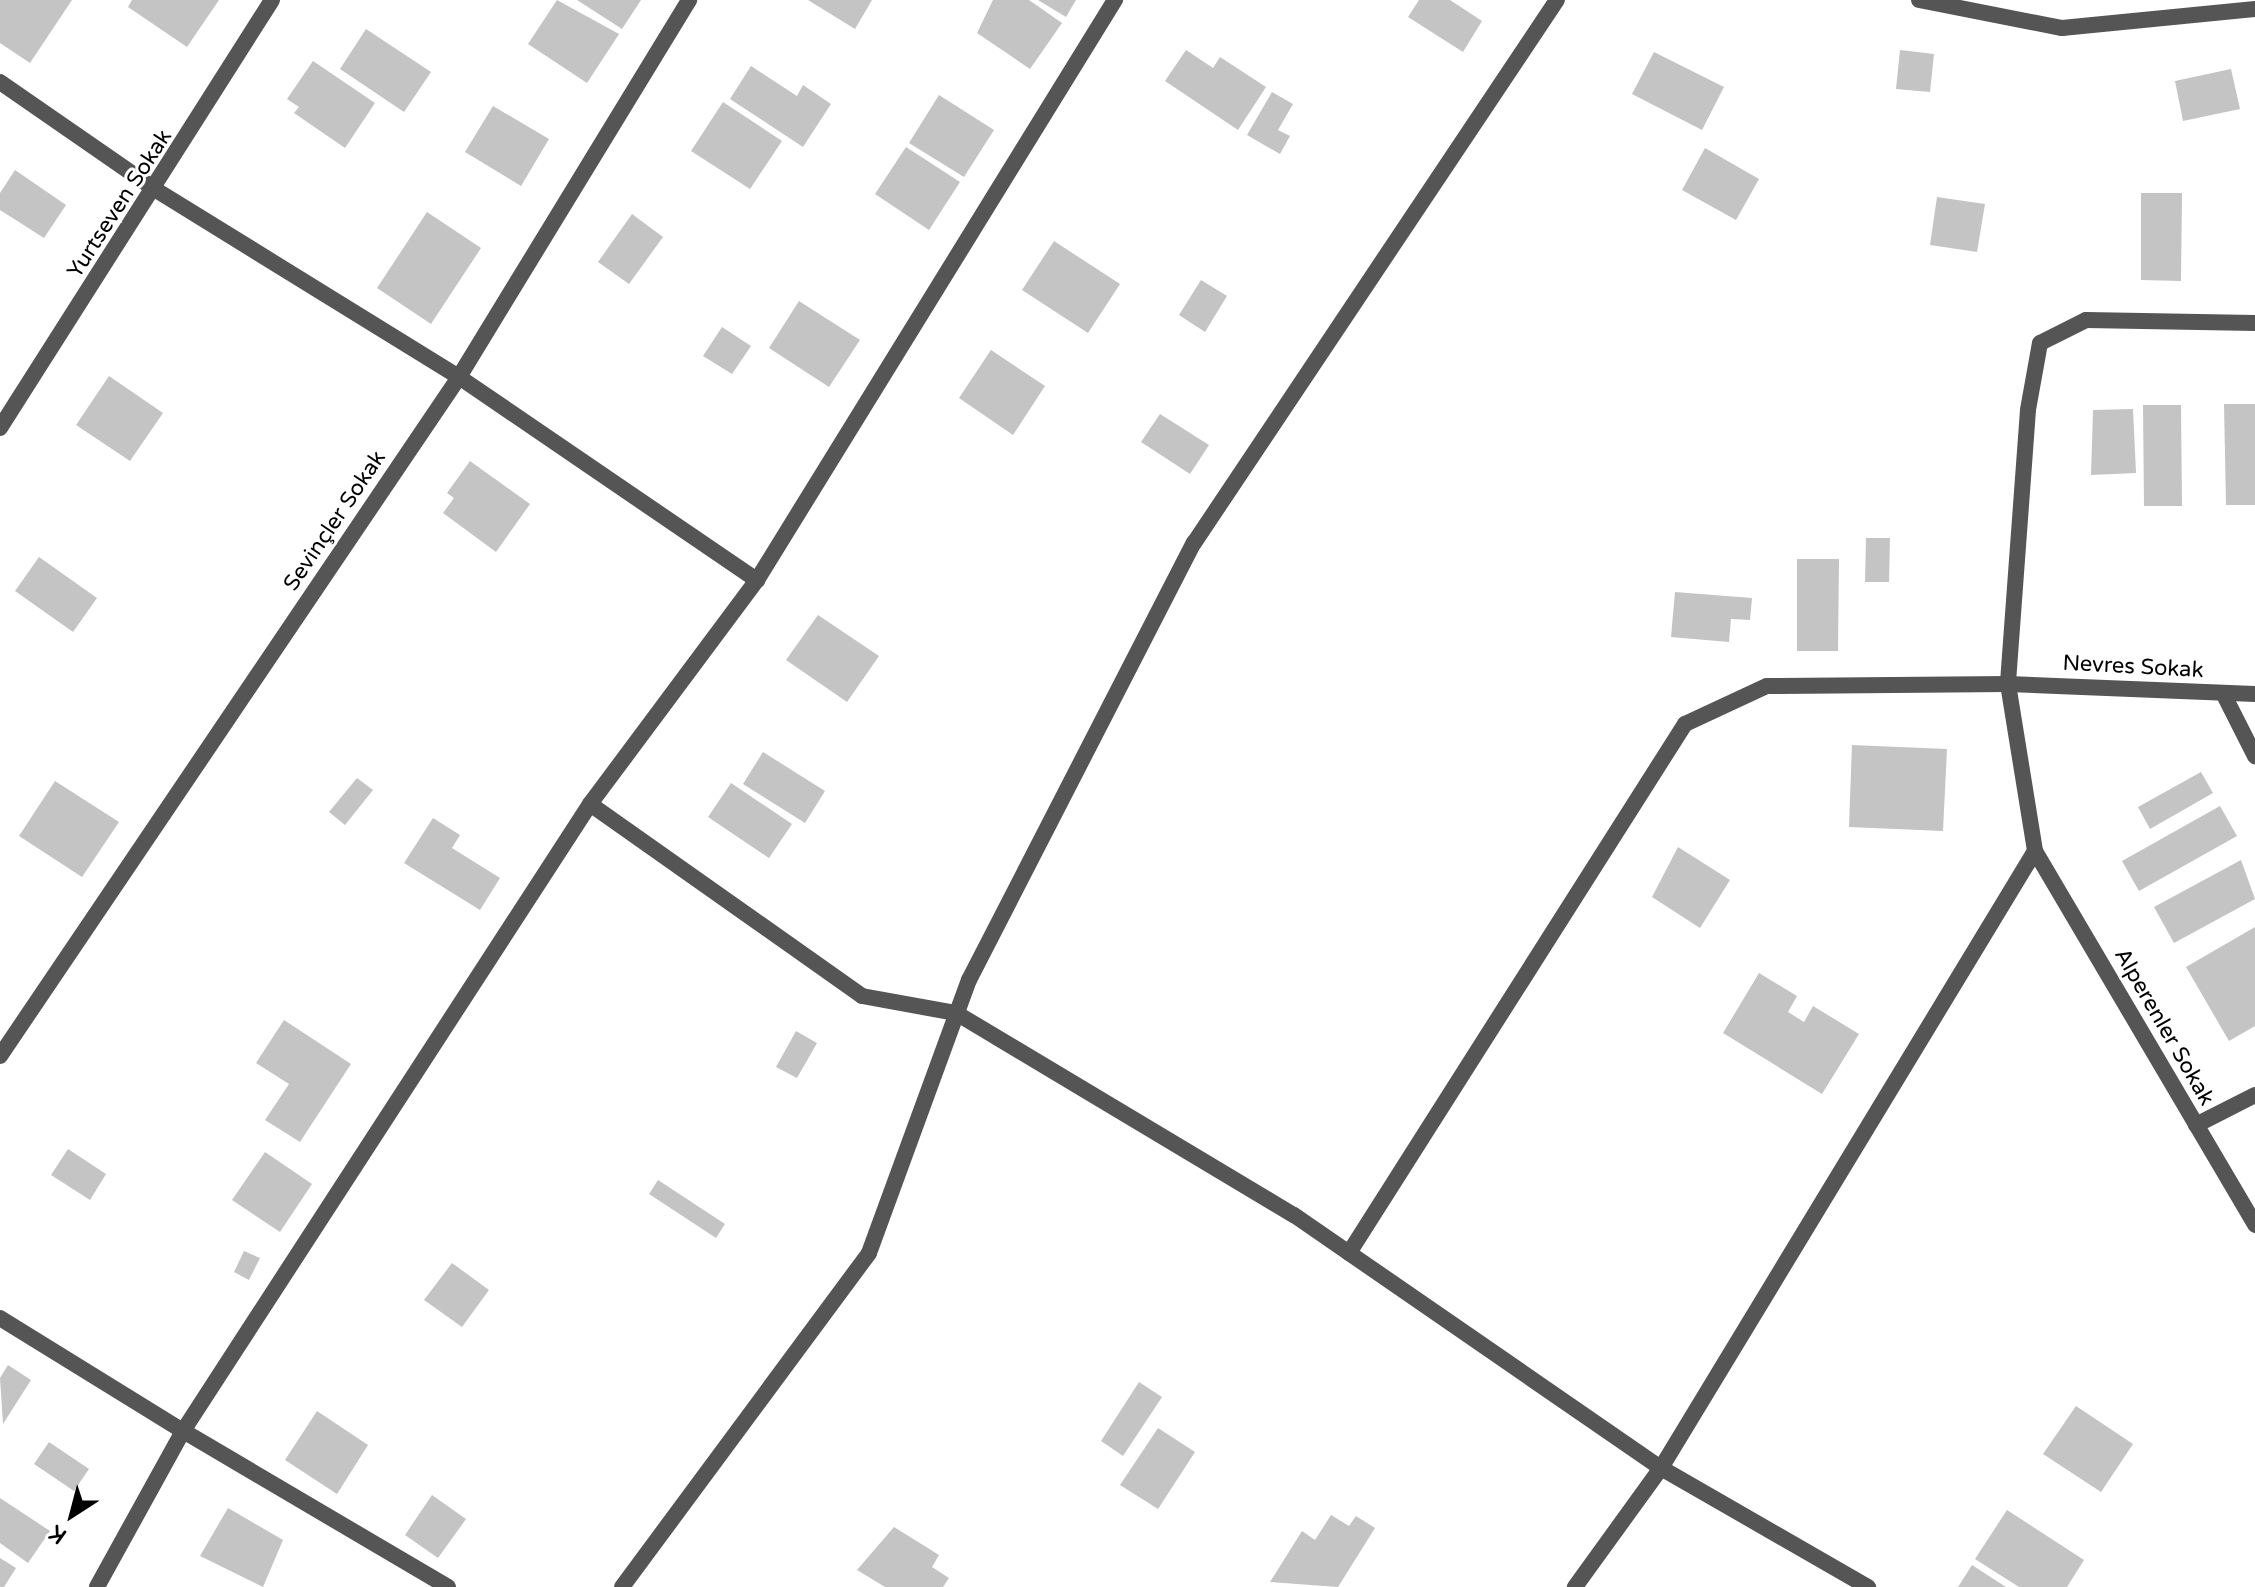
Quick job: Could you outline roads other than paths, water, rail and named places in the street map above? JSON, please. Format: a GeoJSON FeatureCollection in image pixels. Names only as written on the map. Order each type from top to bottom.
{"type":"FeatureCollection","features":[{"type":"Feature","properties":{"kind":"street","name":"Yurtseven Sokak"},"geometry":{"type":"LineString","coordinates":[[0,428],[156,190],[272,0]]}},
{"type":"Feature","properties":{"kind":"street","name":"Sevinçler Sokak"},"geometry":{"type":"LineString","coordinates":[[0,1056],[459,377],[689,0]]}},
{"type":"Feature","properties":{"kind":"street"},"geometry":{"type":"LineString","coordinates":[[97,1587],[183,1431],[590,804],[757,580],[1115,0]]}},
{"type":"Feature","properties":{"kind":"street"},"geometry":{"type":"LineString","coordinates":[[622,1587],[869,1253],[956,1013],[1194,543],[1557,0]]}},
{"type":"Feature","properties":{"kind":"street"},"geometry":{"type":"LineString","coordinates":[[1919,0],[2062,28],[2255,9]]}},
{"type":"Feature","properties":{"kind":"street"},"geometry":{"type":"LineString","coordinates":[[0,82],[156,190],[459,377],[757,580]]}},
{"type":"Feature","properties":{"kind":"street"},"geometry":{"type":"LineString","coordinates":[[1575,1587],[1661,1468],[2035,851],[2008,684],[2028,410],[2040,343],[2086,320],[2255,323]]}},
{"type":"Feature","properties":{"kind":"street","name":"Nevres Sokak"},"geometry":{"type":"LineString","coordinates":[[1349,1253],[1685,724],[1767,686],[2008,684],[2255,694]]}},
{"type":"Feature","properties":{"kind":"street"},"geometry":{"type":"LineString","coordinates":[[2223,693],[2255,756]]}},
{"type":"Feature","properties":{"kind":"street"},"geometry":{"type":"LineString","coordinates":[[590,804],[862,996],[956,1013],[1349,1253],[1661,1468],[1868,1587]]}},
{"type":"Feature","properties":{"kind":"street","name":"Alperenler Sokak"},"geometry":{"type":"LineString","coordinates":[[2035,851],[2255,1225]]}},
{"type":"Feature","properties":{"kind":"street"},"geometry":{"type":"LineString","coordinates":[[2196,1125],[2255,1095]]}},
{"type":"Feature","properties":{"kind":"street"},"geometry":{"type":"LineString","coordinates":[[0,1318],[183,1431],[448,1587]]}}]}
